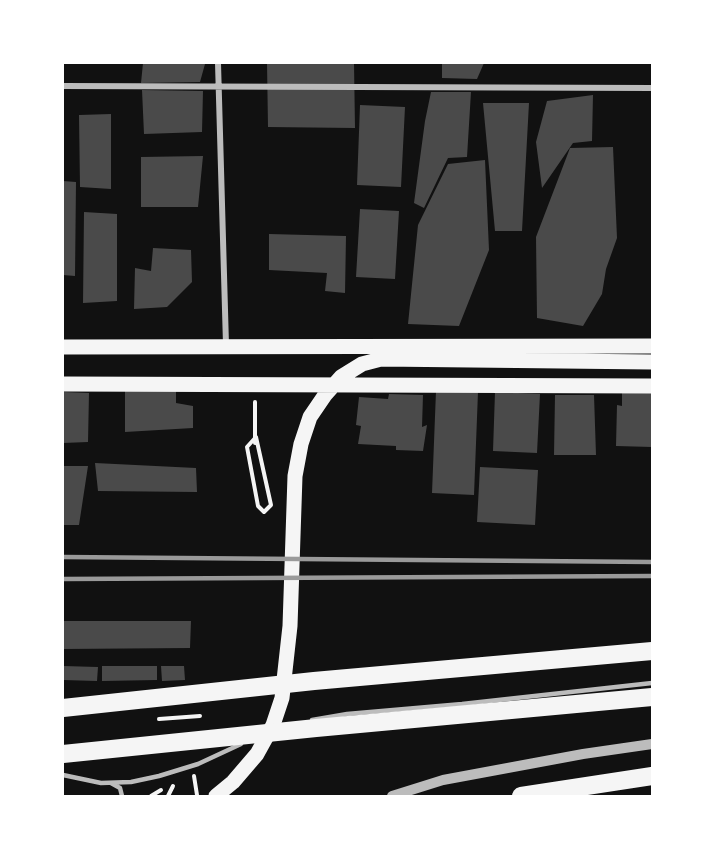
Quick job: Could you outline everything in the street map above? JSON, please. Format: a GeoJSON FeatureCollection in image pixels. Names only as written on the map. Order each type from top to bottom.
{"type":"FeatureCollection","features":[{"type":"Feature","properties":{"kind":"highway"},"geometry":{"type":"LineString","coordinates":[[63,708],[314,681],[652,651]]}},
{"type":"Feature","properties":{"kind":"highway"},"geometry":{"type":"LineString","coordinates":[[63,754],[652,697]]}},
{"type":"Feature","properties":{"kind":"highway"},"geometry":{"type":"LineString","coordinates":[[521,796],[652,776]]}},
{"type":"Feature","properties":{"kind":"main road"},"geometry":{"type":"LineString","coordinates":[[63,347],[652,346]]}},
{"type":"Feature","properties":{"kind":"main road"},"geometry":{"type":"LineString","coordinates":[[216,796],[233,782],[257,754],[273,725],[282,698],[290,626],[295,476],[301,444],[310,417],[341,377],[362,364],[381,359],[652,362]]}},
{"type":"Feature","properties":{"kind":"main road"},"geometry":{"type":"LineString","coordinates":[[63,384],[652,386]]}},
{"type":"Feature","properties":{"kind":"street"},"geometry":{"type":"LineString","coordinates":[[218,63],[226,348]]}},
{"type":"Feature","properties":{"kind":"street"},"geometry":{"type":"LineString","coordinates":[[63,86],[652,88]]}},
{"type":"Feature","properties":{"kind":"street"},"geometry":{"type":"LineString","coordinates":[[392,796],[443,780],[583,754],[652,744]]}},
{"type":"Feature","properties":{"kind":"lane"},"geometry":{"type":"LineString","coordinates":[[63,775],[110,783],[130,782],[198,764],[251,739],[316,719],[652,683]]}},
{"type":"Feature","properties":{"kind":"lane"},"geometry":{"type":"LineString","coordinates":[[110,783],[120,788],[122,796]]}},
{"type":"Feature","properties":{"kind":"path"},"geometry":{"type":"LineString","coordinates":[[255,384],[255,443]]}},
{"type":"Feature","properties":{"kind":"path"},"geometry":{"type":"LineString","coordinates":[[256,437],[271,505],[264,512],[258,506],[247,447],[256,437]]}},
{"type":"Feature","properties":{"kind":"path"},"geometry":{"type":"LineString","coordinates":[[193,769],[197,796]]}},
{"type":"Feature","properties":{"kind":"building"},"geometry":{"type":"Polygon","coordinates":[[[143,63],[205,64],[200,82],[141,83],[143,63]]]}},
{"type":"Feature","properties":{"kind":"building"},"geometry":{"type":"Polygon","coordinates":[[[267,63],[354,63],[355,128],[268,127],[267,63]]]}},
{"type":"Feature","properties":{"kind":"building"},"geometry":{"type":"Polygon","coordinates":[[[442,63],[484,63],[477,79],[442,78],[442,63]]]}},
{"type":"Feature","properties":{"kind":"building"},"geometry":{"type":"Polygon","coordinates":[[[142,90],[203,91],[202,132],[144,134],[142,90]]]}},
{"type":"Feature","properties":{"kind":"building"},"geometry":{"type":"Polygon","coordinates":[[[431,92],[471,92],[467,157],[448,158],[424,208],[414,203],[431,92]]]}},
{"type":"Feature","properties":{"kind":"building"},"geometry":{"type":"Polygon","coordinates":[[[593,95],[592,141],[573,143],[542,188],[536,142],[547,101],[593,95]]]}},
{"type":"Feature","properties":{"kind":"building"},"geometry":{"type":"Polygon","coordinates":[[[483,103],[529,103],[522,231],[495,231],[483,103]]]}},
{"type":"Feature","properties":{"kind":"building"},"geometry":{"type":"Polygon","coordinates":[[[360,105],[405,107],[401,187],[357,185],[360,105]]]}},
{"type":"Feature","properties":{"kind":"building"},"geometry":{"type":"Polygon","coordinates":[[[111,114],[111,189],[80,187],[79,115],[111,114]]]}},
{"type":"Feature","properties":{"kind":"building"},"geometry":{"type":"Polygon","coordinates":[[[613,147],[617,238],[606,269],[602,294],[583,326],[537,318],[536,237],[570,148],[613,147]]]}},
{"type":"Feature","properties":{"kind":"building"},"geometry":{"type":"Polygon","coordinates":[[[203,156],[198,207],[141,207],[141,157],[203,156]]]}},
{"type":"Feature","properties":{"kind":"building"},"geometry":{"type":"Polygon","coordinates":[[[485,160],[489,250],[459,326],[408,324],[418,225],[448,164],[485,160]]]}},
{"type":"Feature","properties":{"kind":"building"},"geometry":{"type":"Polygon","coordinates":[[[63,181],[76,182],[75,276],[63,275],[63,181]]]}},
{"type":"Feature","properties":{"kind":"building"},"geometry":{"type":"Polygon","coordinates":[[[360,209],[399,211],[395,279],[356,277],[360,209]]]}},
{"type":"Feature","properties":{"kind":"building"},"geometry":{"type":"Polygon","coordinates":[[[84,212],[117,214],[117,301],[83,303],[84,212]]]}},
{"type":"Feature","properties":{"kind":"building"},"geometry":{"type":"Polygon","coordinates":[[[269,234],[346,236],[345,293],[325,291],[327,273],[269,270],[269,234]]]}},
{"type":"Feature","properties":{"kind":"building"},"geometry":{"type":"Polygon","coordinates":[[[153,248],[191,250],[192,282],[167,307],[134,309],[135,268],[151,271],[153,248]]]}},
{"type":"Feature","properties":{"kind":"building"},"geometry":{"type":"Polygon","coordinates":[[[125,390],[176,391],[176,403],[193,406],[193,428],[125,432],[125,390]]]}},
{"type":"Feature","properties":{"kind":"building"},"geometry":{"type":"Polygon","coordinates":[[[436,391],[478,392],[474,495],[432,493],[436,391]]]}},
{"type":"Feature","properties":{"kind":"building"},"geometry":{"type":"Polygon","coordinates":[[[63,392],[89,393],[88,442],[63,443],[63,392]]]}},
{"type":"Feature","properties":{"kind":"building"},"geometry":{"type":"Polygon","coordinates":[[[495,392],[540,394],[537,453],[493,451],[495,392]]]}},
{"type":"Feature","properties":{"kind":"building"},"geometry":{"type":"Polygon","coordinates":[[[622,393],[652,393],[652,447],[616,446],[617,405],[622,406],[622,393]]]}},
{"type":"Feature","properties":{"kind":"building"},"geometry":{"type":"Polygon","coordinates":[[[389,394],[423,395],[422,427],[427,425],[423,451],[396,450],[396,446],[358,444],[361,426],[356,425],[359,397],[388,399],[389,394]]]}},
{"type":"Feature","properties":{"kind":"building"},"geometry":{"type":"Polygon","coordinates":[[[555,395],[594,395],[596,455],[554,455],[555,395]]]}},
{"type":"Feature","properties":{"kind":"building"},"geometry":{"type":"Polygon","coordinates":[[[95,463],[196,468],[197,492],[98,491],[95,463]]]}},
{"type":"Feature","properties":{"kind":"building"},"geometry":{"type":"Polygon","coordinates":[[[63,466],[88,466],[79,525],[63,525],[63,466]]]}},
{"type":"Feature","properties":{"kind":"building"},"geometry":{"type":"Polygon","coordinates":[[[480,467],[538,470],[535,525],[477,522],[480,467]]]}},
{"type":"Feature","properties":{"kind":"building"},"geometry":{"type":"Polygon","coordinates":[[[63,621],[191,621],[190,648],[63,649],[63,621]]]}},
{"type":"Feature","properties":{"kind":"building"},"geometry":{"type":"Polygon","coordinates":[[[63,666],[98,667],[97,681],[63,680],[63,666]]]}},
{"type":"Feature","properties":{"kind":"building"},"geometry":{"type":"Polygon","coordinates":[[[102,666],[157,666],[157,680],[102,681],[102,666]]]}},
{"type":"Feature","properties":{"kind":"building"},"geometry":{"type":"Polygon","coordinates":[[[161,666],[184,666],[185,680],[162,681],[161,666]]]}},
{"type":"Feature","properties":{"kind":"railway"},"geometry":{"type":"LineString","coordinates":[[63,557],[652,562]]}},
{"type":"Feature","properties":{"kind":"railway"},"geometry":{"type":"LineString","coordinates":[[63,579],[652,576]]}}]}
